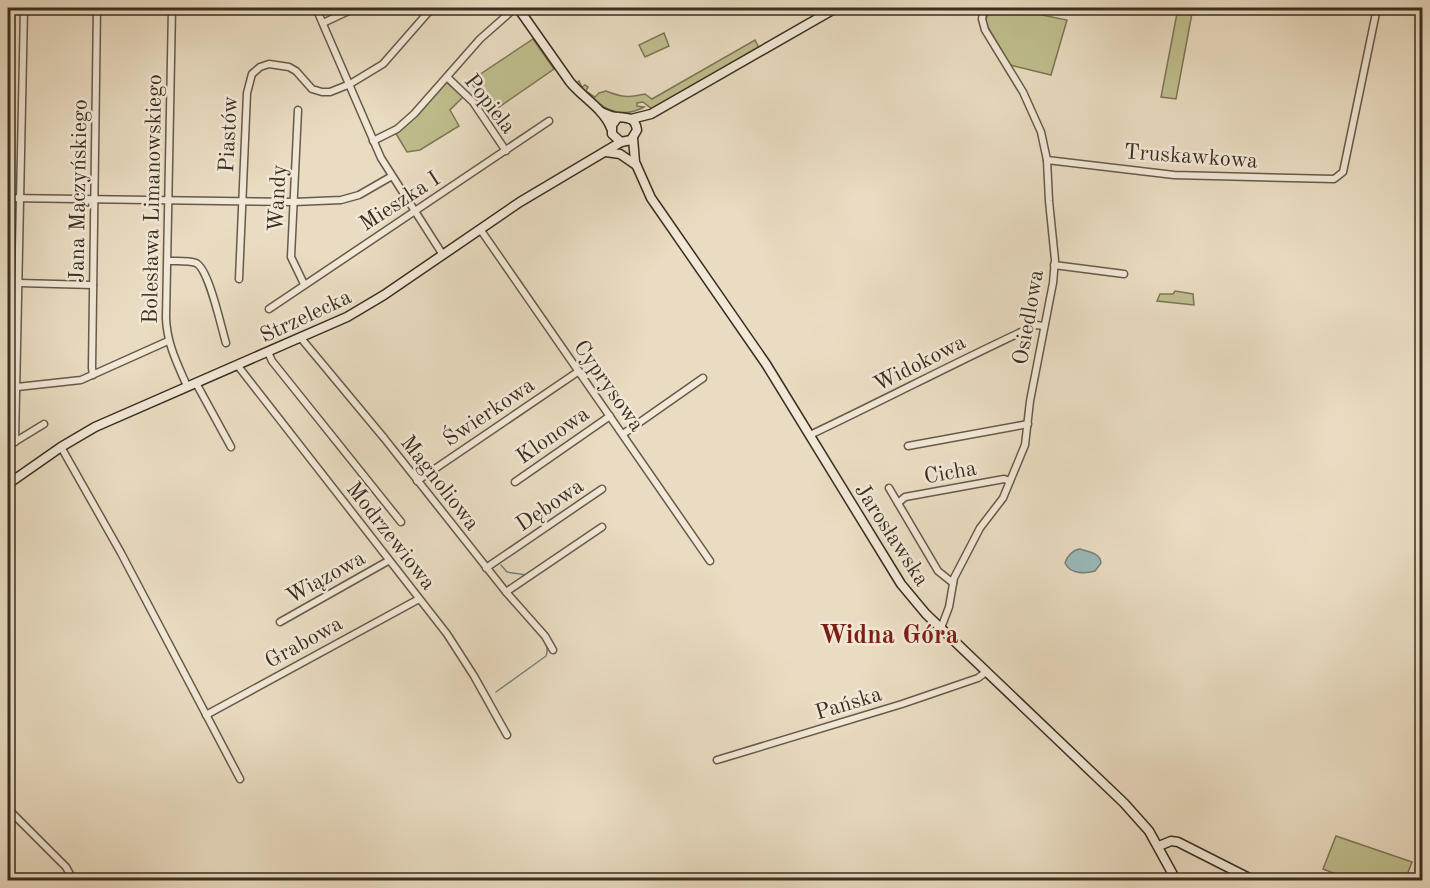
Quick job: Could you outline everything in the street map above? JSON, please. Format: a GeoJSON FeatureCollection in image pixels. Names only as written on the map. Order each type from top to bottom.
{"type":"FeatureCollection","features":[{"type":"Feature","properties":{"kind":"main road"},"geometry":{"type":"LineString","coordinates":[[517,8],[570,82],[601,112],[612,131],[622,142],[635,134],[639,126],[651,114]]}},
{"type":"Feature","properties":{"kind":"main road"},"geometry":{"type":"LineString","coordinates":[[632,119],[651,114],[836,8]]}},
{"type":"Feature","properties":{"kind":"main road"},"geometry":{"type":"LineString","coordinates":[[601,112],[632,119],[636,126],[635,134]]}},
{"type":"Feature","properties":{"kind":"main road"},"geometry":{"type":"LineString","coordinates":[[603,152],[610,144],[613,122],[618,117]]}},
{"type":"Feature","properties":{"kind":"main road","name":"Jarosławska"},"geometry":{"type":"LineString","coordinates":[[635,134],[636,164]]}},
{"type":"Feature","properties":{"kind":"main road","name":"Jarosławska"},"geometry":{"type":"LineString","coordinates":[[622,142],[636,164],[651,198],[766,364],[901,584],[926,614],[1124,803],[1149,831],[1176,880]]}},
{"type":"Feature","properties":{"kind":"main road","name":"Strzelecka"},"geometry":{"type":"LineString","coordinates":[[8,484],[61,447],[95,427],[347,318],[558,178],[622,142]]}},
{"type":"Feature","properties":{"kind":"main road"},"geometry":{"type":"LineString","coordinates":[[603,152],[620,154],[636,164]]}},
{"type":"Feature","properties":{"kind":"main road"},"geometry":{"type":"LineString","coordinates":[[1159,846],[1171,841],[1178,842],[1253,880]]}},
{"type":"Feature","properties":{"kind":"street"},"geometry":{"type":"LineString","coordinates":[[15,442],[24,8]]}},
{"type":"Feature","properties":{"kind":"street","name":"Jana Mączyńskiego"},"geometry":{"type":"LineString","coordinates":[[93,375],[97,8]]}},
{"type":"Feature","properties":{"kind":"street","name":"Bolesława Limanowskiego"},"geometry":{"type":"LineString","coordinates":[[172,8],[166,318],[168,341],[191,384],[231,447]]}},
{"type":"Feature","properties":{"kind":"street"},"geometry":{"type":"LineString","coordinates":[[316,8],[373,141],[392,176],[443,255]]}},
{"type":"Feature","properties":{"kind":"street"},"geometry":{"type":"LineString","coordinates":[[323,23],[355,8]]}},
{"type":"Feature","properties":{"kind":"street","name":"Piastów"},"geometry":{"type":"LineString","coordinates":[[238,279],[247,93],[252,74],[260,67],[279,64],[296,71],[312,89],[330,92],[350,84],[383,64],[432,8]]}},
{"type":"Feature","properties":{"kind":"street"},"geometry":{"type":"LineString","coordinates":[[373,141],[406,122],[490,29],[517,8]]}},
{"type":"Feature","properties":{"kind":"street","name":"Osiedlowa"},"geometry":{"type":"LineString","coordinates":[[941,628],[949,607],[953,583],[964,556],[1003,498],[1025,445],[1053,283],[1054,265],[1047,160],[1034,114],[985,30],[982,19],[984,8]]}},
{"type":"Feature","properties":{"kind":"street","name":"Truskawkowa"},"geometry":{"type":"LineString","coordinates":[[1047,160],[1174,175],[1334,179],[1343,172],[1377,8]]}},
{"type":"Feature","properties":{"kind":"street","name":"Popiela"},"geometry":{"type":"LineString","coordinates":[[447,77],[472,102],[506,151]]}},
{"type":"Feature","properties":{"kind":"street","name":"Wandy"},"geometry":{"type":"LineString","coordinates":[[298,110],[291,257],[304,284]]}},
{"type":"Feature","properties":{"kind":"street","name":"Mieszka I"},"geometry":{"type":"LineString","coordinates":[[269,309],[549,121]]}},
{"type":"Feature","properties":{"kind":"street"},"geometry":{"type":"LineString","coordinates":[[8,198],[294,202],[341,200],[359,195],[392,176]]}},
{"type":"Feature","properties":{"kind":"street","name":"Cyprysowa"},"geometry":{"type":"LineString","coordinates":[[480,229],[710,561]]}},
{"type":"Feature","properties":{"kind":"street"},"geometry":{"type":"LineString","coordinates":[[168,261],[192,262],[202,267],[208,279],[226,343]]}},
{"type":"Feature","properties":{"kind":"street"},"geometry":{"type":"LineString","coordinates":[[1054,265],[1124,274]]}},
{"type":"Feature","properties":{"kind":"street"},"geometry":{"type":"LineString","coordinates":[[19,283],[93,285]]}},
{"type":"Feature","properties":{"kind":"street","name":"Widokowa"},"geometry":{"type":"LineString","coordinates":[[810,435],[978,352],[1036,325],[1044,326]]}},
{"type":"Feature","properties":{"kind":"street","name":"Magnoliowa"},"geometry":{"type":"LineString","coordinates":[[300,337],[486,568],[545,636],[553,650]]}},
{"type":"Feature","properties":{"kind":"street"},"geometry":{"type":"LineString","coordinates":[[8,388],[81,380],[168,341]]}},
{"type":"Feature","properties":{"kind":"street"},"geometry":{"type":"LineString","coordinates":[[268,352],[272,361],[401,522]]}},
{"type":"Feature","properties":{"kind":"street","name":"Modrzewiowa"},"geometry":{"type":"LineString","coordinates":[[238,366],[447,634],[507,735]]}},
{"type":"Feature","properties":{"kind":"street","name":"Świerkowa"},"geometry":{"type":"LineString","coordinates":[[417,481],[579,371]]}},
{"type":"Feature","properties":{"kind":"street"},"geometry":{"type":"LineString","coordinates":[[623,434],[703,378]]}},
{"type":"Feature","properties":{"kind":"street","name":"Klonowa"},"geometry":{"type":"LineString","coordinates":[[515,482],[610,416]]}},
{"type":"Feature","properties":{"kind":"street"},"geometry":{"type":"LineString","coordinates":[[8,446],[44,424]]}},
{"type":"Feature","properties":{"kind":"street"},"geometry":{"type":"LineString","coordinates":[[908,446],[1028,424]]}},
{"type":"Feature","properties":{"kind":"street"},"geometry":{"type":"LineString","coordinates":[[61,447],[121,553],[240,779]]}},
{"type":"Feature","properties":{"kind":"street","name":"Cicha"},"geometry":{"type":"LineString","coordinates":[[898,502],[906,497],[1004,480],[1010,482]]}},
{"type":"Feature","properties":{"kind":"street","name":"Cicha"},"geometry":{"type":"LineString","coordinates":[[889,488],[938,572],[953,583]]}},
{"type":"Feature","properties":{"kind":"street","name":"Dębowa"},"geometry":{"type":"LineString","coordinates":[[486,568],[602,489]]}},
{"type":"Feature","properties":{"kind":"street"},"geometry":{"type":"LineString","coordinates":[[506,592],[602,527]]}},
{"type":"Feature","properties":{"kind":"street","name":"Wiązowa"},"geometry":{"type":"LineString","coordinates":[[280,622],[388,561]]}},
{"type":"Feature","properties":{"kind":"street","name":"Grabowa"},"geometry":{"type":"LineString","coordinates":[[206,715],[418,598]]}},
{"type":"Feature","properties":{"kind":"street","name":"Pańska"},"geometry":{"type":"LineString","coordinates":[[717,760],[870,712],[902,705],[978,678],[986,672]]}},
{"type":"Feature","properties":{"kind":"street"},"geometry":{"type":"LineString","coordinates":[[8,809],[60,861],[73,880]]}},
{"type":"Feature","properties":{"kind":"shaded area"},"geometry":{"type":"Polygon","coordinates":[[[990,8],[1007,8],[1067,20],[1051,75],[1010,65],[985,22],[990,8]]]}},
{"type":"Feature","properties":{"kind":"shaded area"},"geometry":{"type":"Polygon","coordinates":[[[1178,8],[1193,8],[1176,99],[1161,97],[1178,8]]]}},
{"type":"Feature","properties":{"kind":"shaded area"},"geometry":{"type":"Polygon","coordinates":[[[664,33],[669,46],[645,57],[639,45],[664,33]]]}},
{"type":"Feature","properties":{"kind":"shaded area"},"geometry":{"type":"Polygon","coordinates":[[[533,39],[554,69],[492,112],[470,81],[533,39]]]}},
{"type":"Feature","properties":{"kind":"shaded area"},"geometry":{"type":"Polygon","coordinates":[[[755,40],[759,48],[652,109],[643,102],[637,103],[637,106],[644,107],[624,113],[606,108],[576,83],[579,81],[582,87],[585,85],[588,87],[586,91],[595,97],[606,91],[625,96],[645,94],[652,99],[755,40]]]}},
{"type":"Feature","properties":{"kind":"shaded area"},"geometry":{"type":"Polygon","coordinates":[[[446,82],[463,97],[450,110],[459,126],[420,150],[407,152],[395,132],[446,82]]]}},
{"type":"Feature","properties":{"kind":"shaded area"},"geometry":{"type":"Polygon","coordinates":[[[1175,291],[1193,294],[1194,305],[1157,301],[1160,294],[1173,294],[1175,291]]]}},
{"type":"Feature","properties":{"kind":"shaded area"},"geometry":{"type":"Polygon","coordinates":[[[1336,836],[1412,862],[1405,880],[1351,880],[1323,869],[1336,836]]]}},
{"type":"Feature","properties":{"kind":"water"},"geometry":{"type":"Polygon","coordinates":[[[1080,549],[1099,557],[1101,563],[1095,571],[1078,572],[1067,567],[1065,563],[1069,556],[1080,549]]]}},
{"type":"Feature","properties":{"kind":"waterway"},"geometry":{"type":"LineString","coordinates":[[423,493],[473,555]]}},
{"type":"Feature","properties":{"kind":"waterway"},"geometry":{"type":"LineString","coordinates":[[501,565],[507,572],[526,575]]}},
{"type":"Feature","properties":{"kind":"waterway"},"geometry":{"type":"LineString","coordinates":[[496,692],[546,656],[546,644],[532,626]]}},
{"type":"Feature","properties":{"kind":"district","name":"Widna Góra"},"geometry":{"type":"Point","coordinates":[889,634]}}]}
